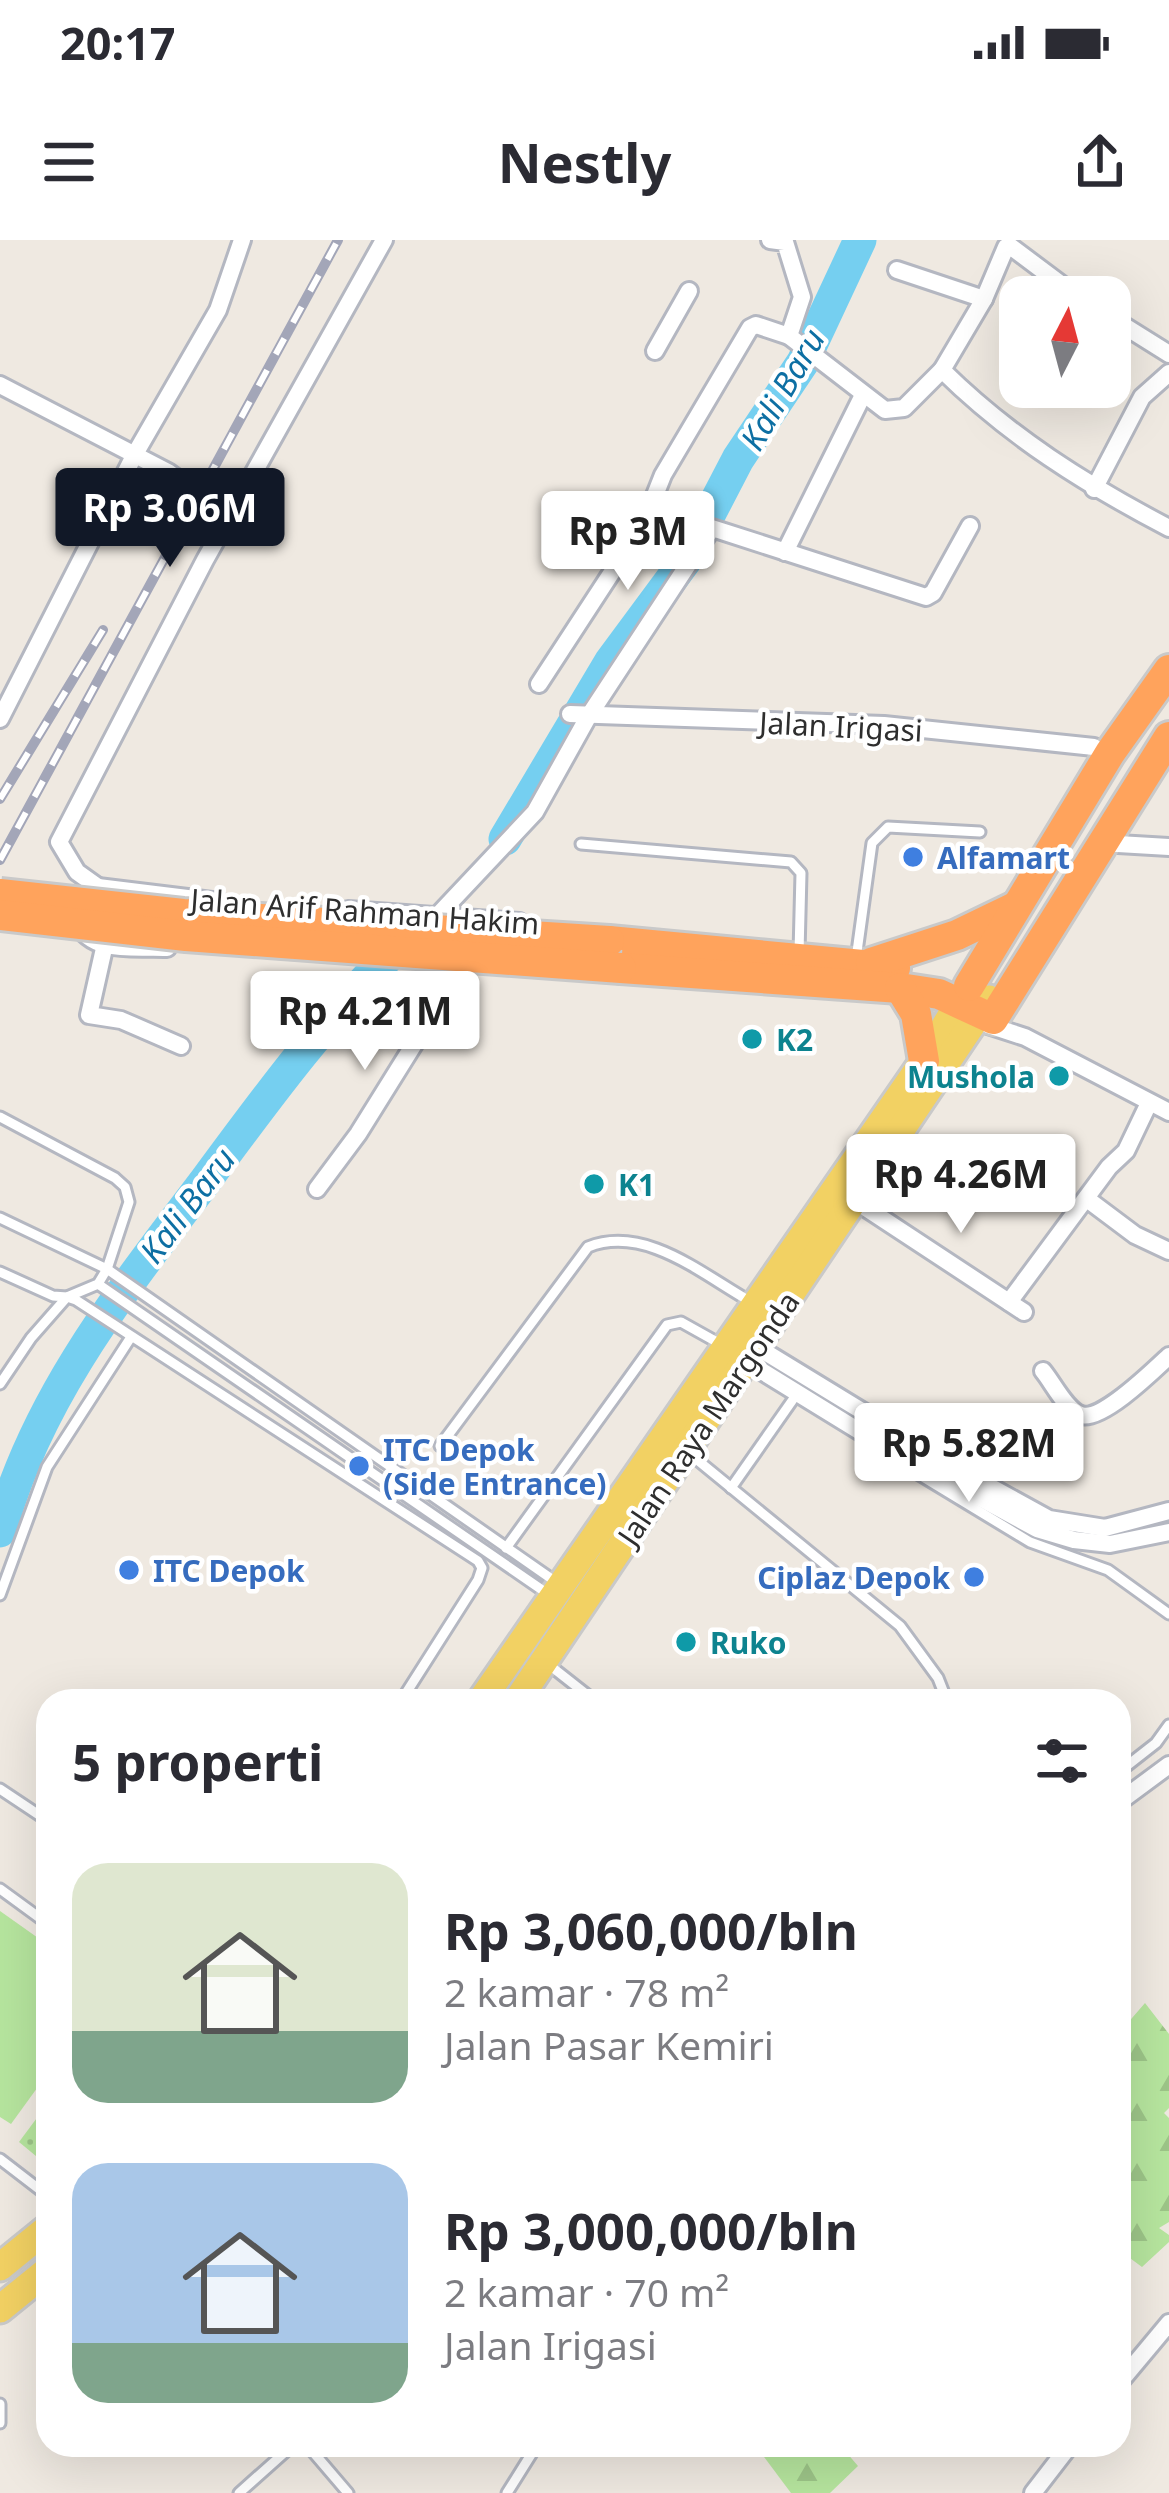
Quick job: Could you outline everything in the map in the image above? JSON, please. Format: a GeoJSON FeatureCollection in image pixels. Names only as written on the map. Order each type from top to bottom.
{"type":"FeatureCollection","features":[{"type":"Feature","properties":{"kind":"highway","name":"Jalan Raya Margonda"},"geometry":{"type":"LineString","coordinates":[[982,1007],[1032,851],[1094,747],[1168,654]]}},
{"type":"Feature","properties":{"kind":"highway","name":"Jalan Raya Margonda"},"geometry":{"type":"LineString","coordinates":[[1021,897],[1168,654]]}},
{"type":"Feature","properties":{"kind":"highway","name":"Jalan Raya Margonda"},"geometry":{"type":"LineString","coordinates":[[982,1007],[1167,723]]}},
{"type":"Feature","properties":{"kind":"highway","name":"Jalan Arif Rahman Hakim"},"geometry":{"type":"LineString","coordinates":[[0,894],[656,958],[900,988],[982,1007]]}},
{"type":"Feature","properties":{"kind":"highway"},"geometry":{"type":"LineString","coordinates":[[860,964],[957,935],[1021,897]]}},
{"type":"Feature","properties":{"kind":"highway","name":"Jalan Arif Rahman Hakim"},"geometry":{"type":"LineString","coordinates":[[0,915],[164,934],[615,955]]}},
{"type":"Feature","properties":{"kind":"highway","name":"Jalan Arif Rahman Hakim"},"geometry":{"type":"LineString","coordinates":[[656,958],[799,958],[932,972],[982,1007]]}},
{"type":"Feature","properties":{"kind":"highway"},"geometry":{"type":"LineString","coordinates":[[900,988],[916,1014],[923,1061]]}},
{"type":"Feature","properties":{"kind":"main road","name":"Jalan Raya Margonda"},"geometry":{"type":"LineString","coordinates":[[750,1360],[753,1304],[923,1061],[982,1007]]}},
{"type":"Feature","properties":{"kind":"main road","name":"Jalan Raya Margonda"},"geometry":{"type":"LineString","coordinates":[[540,1689],[573,1598],[866,1208],[982,1007]]}},
{"type":"Feature","properties":{"kind":"main road","name":"Jalan Raya Margonda"},"geometry":{"type":"LineString","coordinates":[[492,1689],[637,1534],[982,1007]]}},
{"type":"Feature","properties":{"kind":"main road","name":"Jalan Raya Margonda"},"geometry":{"type":"LineString","coordinates":[[528,1689],[549,1665]]}},
{"type":"Feature","properties":{"kind":"main road"},"geometry":{"type":"LineString","coordinates":[[0,2267],[36,2238]]}},
{"type":"Feature","properties":{"kind":"main road"},"geometry":{"type":"LineString","coordinates":[[0,2309],[36,2280]]}},
{"type":"Feature","properties":{"kind":"street"},"geometry":{"type":"LineString","coordinates":[[0,718],[135,454],[218,310],[242,240]]}},
{"type":"Feature","properties":{"kind":"street"},"geometry":{"type":"LineString","coordinates":[[181,1046],[121,1020],[89,1015],[88,940],[79,923],[84,894],[98,887],[77,872],[58,842],[232,511],[384,240]]}},
{"type":"Feature","properties":{"kind":"street"},"geometry":{"type":"LineString","coordinates":[[783,241],[802,297],[791,339]]}},
{"type":"Feature","properties":{"kind":"street"},"geometry":{"type":"LineString","coordinates":[[539,683],[644,523],[663,475],[750,328],[756,325],[791,339],[885,410],[899,410],[942,370],[984,299],[1003,251],[1010,246],[1050,276]]}},
{"type":"Feature","properties":{"kind":"street"},"geometry":{"type":"LineString","coordinates":[[897,270],[984,299]]}},
{"type":"Feature","properties":{"kind":"street"},"geometry":{"type":"LineString","coordinates":[[655,351],[689,291]]}},
{"type":"Feature","properties":{"kind":"street"},"geometry":{"type":"LineString","coordinates":[[1131,330],[1169,354]]}},
{"type":"Feature","properties":{"kind":"street"},"geometry":{"type":"LineString","coordinates":[[942,370],[1028,446],[1094,489],[1169,528]]}},
{"type":"Feature","properties":{"kind":"street"},"geometry":{"type":"LineString","coordinates":[[1094,489],[1142,397],[1169,373]]}},
{"type":"Feature","properties":{"kind":"street"},"geometry":{"type":"LineString","coordinates":[[0,385],[135,454],[232,511]]}},
{"type":"Feature","properties":{"kind":"street"},"geometry":{"type":"LineString","coordinates":[[785,552],[863,395]]}},
{"type":"Feature","properties":{"kind":"street"},"geometry":{"type":"LineString","coordinates":[[440,914],[535,812],[578,716],[712,528],[926,597],[933,593],[970,526]]}},
{"type":"Feature","properties":{"kind":"street","name":"Jalan Irigasi"},"geometry":{"type":"LineString","coordinates":[[578,716],[884,725],[1094,747]]}},
{"type":"Feature","properties":{"kind":"street"},"geometry":{"type":"LineString","coordinates":[[1092,839],[1169,847]]}},
{"type":"Feature","properties":{"kind":"street","name":"Jalan Arif Rahman Hakim"},"geometry":{"type":"LineString","coordinates":[[98,887],[237,904],[440,914],[573,928],[656,958]]}},
{"type":"Feature","properties":{"kind":"street","name":"Jalan Arif Rahman Hakim"},"geometry":{"type":"LineString","coordinates":[[88,940],[570,974],[656,958]]}},
{"type":"Feature","properties":{"kind":"street"},"geometry":{"type":"LineString","coordinates":[[317,1189],[416,1041],[434,967]]}},
{"type":"Feature","properties":{"kind":"street"},"geometry":{"type":"LineString","coordinates":[[982,1007],[1025,1037],[1169,1112]]}},
{"type":"Feature","properties":{"kind":"street"},"geometry":{"type":"LineString","coordinates":[[866,1208],[1017,1307],[1109,1167],[1126,1151],[1149,1103]]}},
{"type":"Feature","properties":{"kind":"street"},"geometry":{"type":"LineString","coordinates":[[1087,1199],[1135,1234],[1169,1251]]}},
{"type":"Feature","properties":{"kind":"street"},"geometry":{"type":"LineString","coordinates":[[1043,1371],[1071,1407],[1089,1416],[1127,1394],[1169,1356]]}},
{"type":"Feature","properties":{"kind":"street"},"geometry":{"type":"LineString","coordinates":[[750,1360],[947,1463],[1060,1529],[1111,1544],[1169,1532]]}},
{"type":"Feature","properties":{"kind":"street"},"geometry":{"type":"LineString","coordinates":[[1060,1529],[1114,1527],[1169,1511]]}},
{"type":"Feature","properties":{"kind":"street"},"geometry":{"type":"LineString","coordinates":[[1131,1793],[1169,1765]]}},
{"type":"Feature","properties":{"kind":"street"},"geometry":{"type":"LineString","coordinates":[[1131,2369],[1169,2323]]}},
{"type":"Feature","properties":{"kind":"street"},"geometry":{"type":"LineString","coordinates":[[1033,2493],[1061,2457]]}},
{"type":"Feature","properties":{"kind":"lane"},"geometry":{"type":"LineString","coordinates":[[860,964],[872,842],[888,827],[980,832]]}},
{"type":"Feature","properties":{"kind":"lane"},"geometry":{"type":"LineString","coordinates":[[581,844],[791,862],[801,873],[799,958]]}},
{"type":"Feature","properties":{"kind":"lane"},"geometry":{"type":"LineString","coordinates":[[0,1117],[125,1186],[128,1202],[98,1284],[72,1299],[32,1338],[0,1384]]}},
{"type":"Feature","properties":{"kind":"lane"},"geometry":{"type":"LineString","coordinates":[[0,1218],[107,1269],[573,1598]]}},
{"type":"Feature","properties":{"kind":"lane"},"geometry":{"type":"LineString","coordinates":[[440,1445],[588,1247],[610,1239],[648,1244],[753,1304]]}},
{"type":"Feature","properties":{"kind":"lane"},"geometry":{"type":"LineString","coordinates":[[0,1271],[53,1296],[72,1299],[478,1561],[482,1568],[478,1580],[409,1689]]}},
{"type":"Feature","properties":{"kind":"lane"},"geometry":{"type":"LineString","coordinates":[[98,1284],[573,1598]]}},
{"type":"Feature","properties":{"kind":"lane"},"geometry":{"type":"LineString","coordinates":[[506,1548],[667,1325],[680,1322],[750,1360],[794,1398],[1016,1535],[1108,1570],[1169,1614]]}},
{"type":"Feature","properties":{"kind":"lane"},"geometry":{"type":"LineString","coordinates":[[0,1595],[47,1467],[131,1337]]}},
{"type":"Feature","properties":{"kind":"lane"},"geometry":{"type":"LineString","coordinates":[[731,1488],[794,1398]]}},
{"type":"Feature","properties":{"kind":"lane"},"geometry":{"type":"LineString","coordinates":[[691,1455],[900,1626],[942,1689]]}},
{"type":"Feature","properties":{"kind":"lane"},"geometry":{"type":"LineString","coordinates":[[549,1665],[580,1689]]}},
{"type":"Feature","properties":{"kind":"lane"},"geometry":{"type":"LineString","coordinates":[[1131,1763],[1156,1743],[1169,1725]]}},
{"type":"Feature","properties":{"kind":"lane"},"geometry":{"type":"LineString","coordinates":[[0,1789],[36,1813]]}},
{"type":"Feature","properties":{"kind":"lane"},"geometry":{"type":"LineString","coordinates":[[0,1889],[36,1915]]}},
{"type":"Feature","properties":{"kind":"lane"},"geometry":{"type":"LineString","coordinates":[[1,2160],[36,2187]]}},
{"type":"Feature","properties":{"kind":"lane"},"geometry":{"type":"LineString","coordinates":[[0,2404],[0,2423]]}},
{"type":"Feature","properties":{"kind":"lane"},"geometry":{"type":"LineString","coordinates":[[239,2493],[280,2457]]}},
{"type":"Feature","properties":{"kind":"lane"},"geometry":{"type":"LineString","coordinates":[[317,2457],[348,2493]]}},
{"type":"Feature","properties":{"kind":"lane"},"geometry":{"type":"LineString","coordinates":[[507,2493],[530,2457]]}},
{"type":"Feature","properties":{"kind":"green space"},"geometry":{"type":"Polygon","coordinates":[[[0,1911],[36,1936],[36,2090],[11,2124],[0,2117],[0,1911]]]}},
{"type":"Feature","properties":{"kind":"green space"},"geometry":{"type":"Polygon","coordinates":[[[1145,2003],[1169,2034],[1169,2108],[1164,2113],[1169,2118],[1169,2222],[1159,2228],[1169,2235],[1169,2242],[1142,2267],[1131,2259],[1131,2019],[1145,2003]]]}},
{"type":"Feature","properties":{"kind":"green space"},"geometry":{"type":"Polygon","coordinates":[[[36,2119],[36,2156],[19,2142],[36,2119]]]}},
{"type":"Feature","properties":{"kind":"green space"},"geometry":{"type":"Polygon","coordinates":[[[764,2457],[850,2457],[858,2466],[830,2493],[791,2493],[764,2457]]]}},
{"type":"Feature","properties":{"kind":"waterway","name":"Kali Baru"},"geometry":{"type":"LineString","coordinates":[[505,839],[611,661],[685,561],[738,459],[803,362],[860,240]]}},
{"type":"Feature","properties":{"kind":"waterway","name":"Kali Baru"},"geometry":{"type":"LineString","coordinates":[[0,1531],[36,1435],[114,1304],[303,1053],[410,935]]}},
{"type":"Feature","properties":{"kind":"railway"},"geometry":{"type":"LineString","coordinates":[[0,860],[338,240]]}},
{"type":"Feature","properties":{"kind":"railway"},"geometry":{"type":"LineString","coordinates":[[0,799],[103,630]]}},
{"type":"Feature","properties":{"kind":"place","name":"Alfamart"},"geometry":{"type":"Point","coordinates":[913,857]}},
{"type":"Feature","properties":{"kind":"place","name":"K2"},"geometry":{"type":"Point","coordinates":[752,1039]}},
{"type":"Feature","properties":{"kind":"place","name":"Mushola"},"geometry":{"type":"Point","coordinates":[1059,1076]}},
{"type":"Feature","properties":{"kind":"place","name":"K1"},"geometry":{"type":"Point","coordinates":[594,1184]}},
{"type":"Feature","properties":{"kind":"place","name":"ITC Depok (Side Entrance)"},"geometry":{"type":"Point","coordinates":[359,1466]}},
{"type":"Feature","properties":{"kind":"place","name":"ITC Depok"},"geometry":{"type":"Point","coordinates":[129,1570]}},
{"type":"Feature","properties":{"kind":"place","name":"Ciplaz Depok"},"geometry":{"type":"Point","coordinates":[974,1577]}},
{"type":"Feature","properties":{"kind":"place","name":"Ruko"},"geometry":{"type":"Point","coordinates":[686,1642]}}]}
